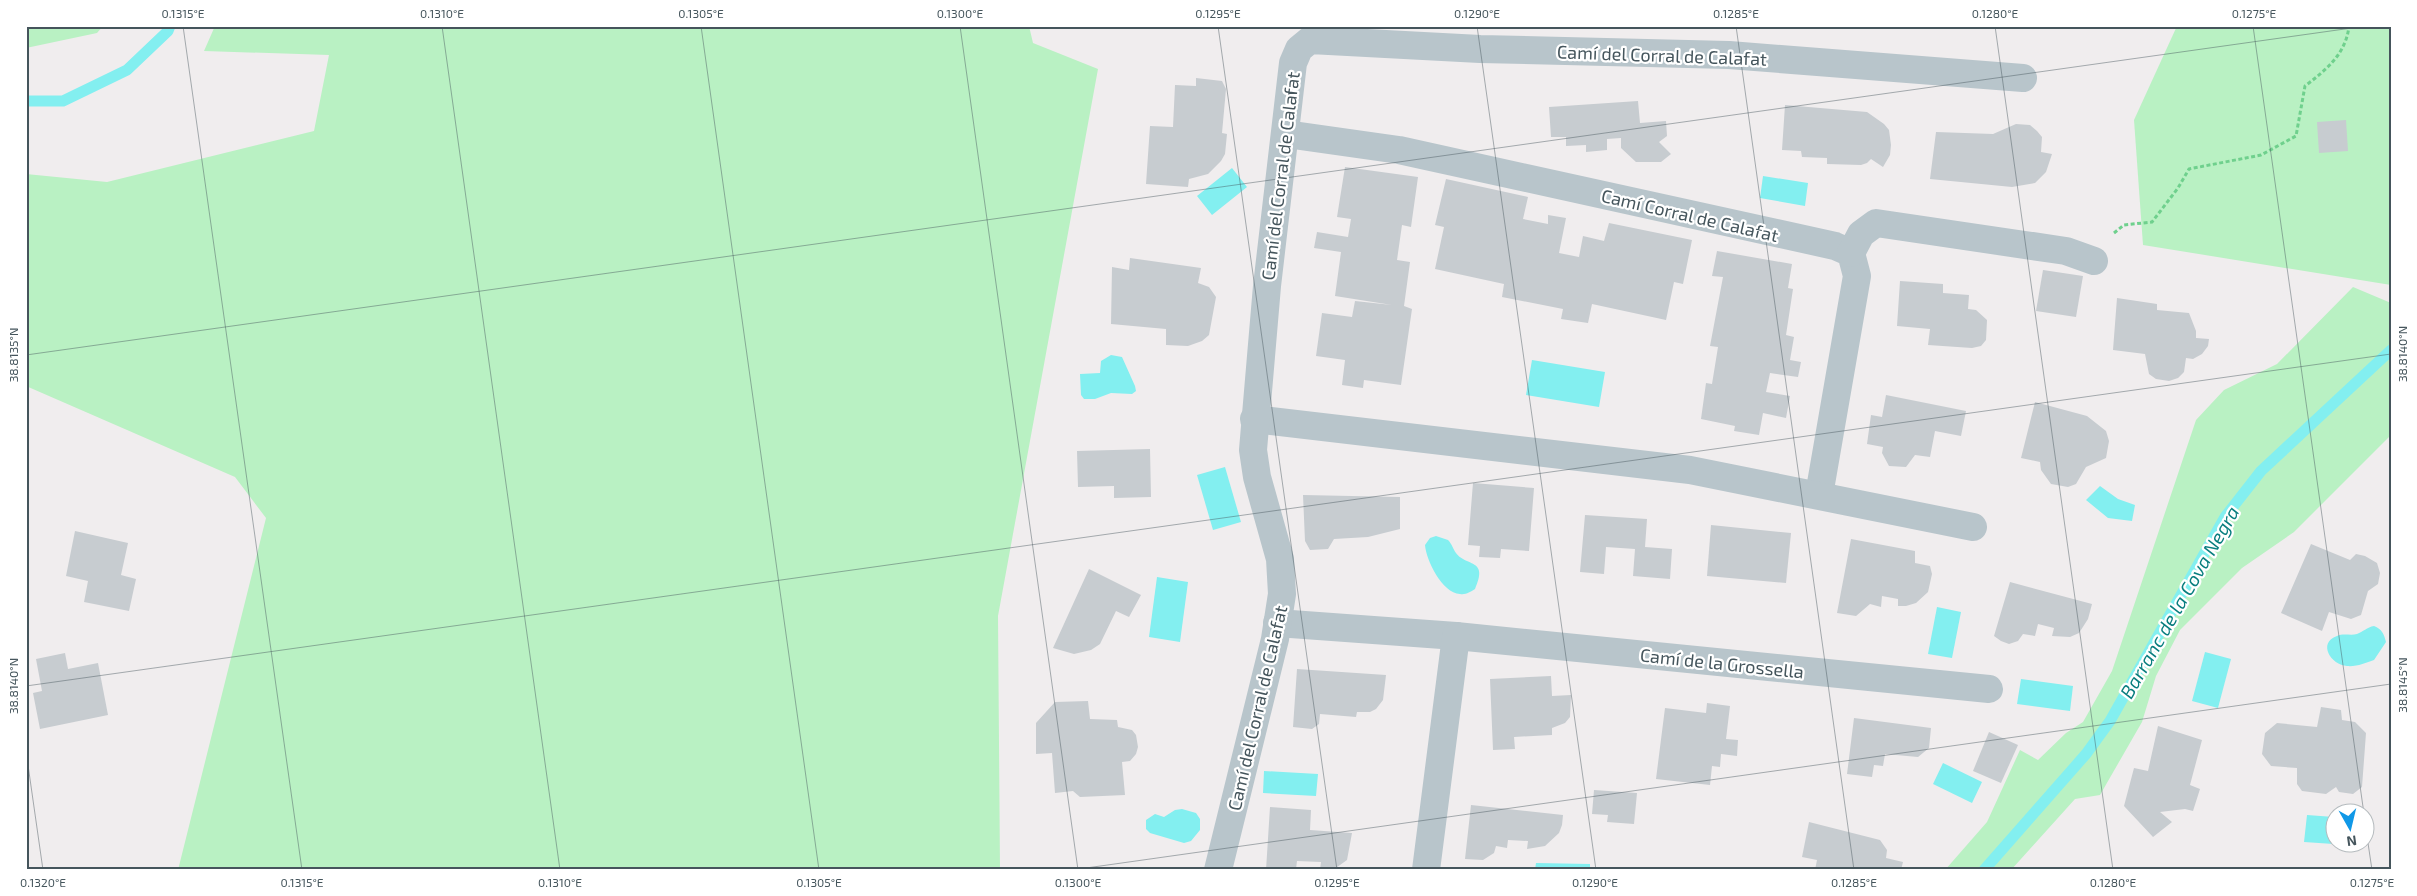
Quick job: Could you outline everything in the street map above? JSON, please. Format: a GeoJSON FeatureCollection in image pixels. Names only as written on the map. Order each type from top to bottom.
{"type":"FeatureCollection","features":[{"type":"Feature","properties":{"kind":"street","name":"Camí del Corral de Calafat"},"geometry":{"type":"LineString","coordinates":[[1218,870],[1275,639],[1282,594],[1280,559],[1257,477],[1252,450],[1293,63],[1299,49],[1310,40],[1480,49],[1729,55],[2023,78]]}},
{"type":"Feature","properties":{"kind":"street","name":"Camí Corral de Calafat"},"geometry":{"type":"LineString","coordinates":[[1286,134],[1399,150],[1466,164],[1641,205],[1835,246],[1851,254]]}},
{"type":"Feature","properties":{"kind":"street"},"geometry":{"type":"LineString","coordinates":[[1819,495],[1858,276],[1851,254],[1861,234],[1876,223],[2066,251],[2094,261]]}},
{"type":"Feature","properties":{"kind":"street"},"geometry":{"type":"LineString","coordinates":[[1254,419],[1690,470],[1973,527]]}},
{"type":"Feature","properties":{"kind":"street","name":"Camí de la Grossella"},"geometry":{"type":"LineString","coordinates":[[1277,622],[1456,636],[1989,689]]}},
{"type":"Feature","properties":{"kind":"street"},"geometry":{"type":"LineString","coordinates":[[1426,870],[1456,636]]}},
{"type":"Feature","properties":{"kind":"path"},"geometry":{"type":"LineString","coordinates":[[2066,251],[2084,242],[2109,238],[2124,225],[2152,222],[2178,188],[2189,169],[2261,155],[2296,136],[2305,86],[2330,66],[2348,40],[2349,26]]}},
{"type":"Feature","properties":{"kind":"green space"},"geometry":{"type":"Polygon","coordinates":[[[26,26],[103,26],[97,33],[26,48],[26,26]]]}},
{"type":"Feature","properties":{"kind":"green space"},"geometry":{"type":"Polygon","coordinates":[[[215,26],[1029,26],[1033,43],[1098,69],[998,616],[1000,870],[178,870],[266,518],[235,477],[26,386],[26,174],[107,182],[314,131],[329,55],[204,51],[215,26]]]}},
{"type":"Feature","properties":{"kind":"green space"},"geometry":{"type":"Polygon","coordinates":[[[2177,26],[2391,26],[2391,285],[2143,245],[2134,120],[2177,26]]]}},
{"type":"Feature","properties":{"kind":"green space"},"geometry":{"type":"Polygon","coordinates":[[[2353,287],[2391,303],[2391,435],[2294,532],[2242,568],[2180,630],[2156,676],[2142,722],[2100,795],[2075,799],[2011,870],[1945,870],[1987,822],[2020,750],[2038,760],[2066,733],[2083,722],[2112,671],[2196,420],[2224,390],[2277,364],[2353,287]]]}},
{"type":"Feature","properties":{"kind":"water"},"geometry":{"type":"Polygon","coordinates":[[[1232,168],[1247,187],[1212,215],[1197,196],[1232,168]]]}},
{"type":"Feature","properties":{"kind":"water"},"geometry":{"type":"Polygon","coordinates":[[[1763,176],[1808,183],[1805,206],[1760,198],[1763,176]]]}},
{"type":"Feature","properties":{"kind":"water"},"geometry":{"type":"Polygon","coordinates":[[[1111,355],[1122,357],[1136,391],[1132,394],[1111,393],[1095,399],[1084,399],[1081,395],[1080,374],[1100,373],[1101,361],[1111,355]]]}},
{"type":"Feature","properties":{"kind":"water"},"geometry":{"type":"Polygon","coordinates":[[[1532,360],[1605,372],[1599,407],[1526,395],[1532,360]]]}},
{"type":"Feature","properties":{"kind":"water"},"geometry":{"type":"Polygon","coordinates":[[[1225,467],[1241,522],[1213,530],[1197,475],[1225,467]]]}},
{"type":"Feature","properties":{"kind":"water"},"geometry":{"type":"Polygon","coordinates":[[[2100,486],[2118,499],[2135,505],[2132,521],[2108,518],[2086,500],[2100,486]]]}},
{"type":"Feature","properties":{"kind":"water"},"geometry":{"type":"Polygon","coordinates":[[[1436,536],[1448,540],[1460,557],[1478,568],[1479,579],[1475,589],[1466,594],[1460,594],[1453,592],[1441,582],[1428,559],[1425,545],[1430,538],[1436,536]]]}},
{"type":"Feature","properties":{"kind":"water"},"geometry":{"type":"Polygon","coordinates":[[[1157,577],[1188,582],[1180,642],[1149,637],[1157,577]]]}},
{"type":"Feature","properties":{"kind":"water"},"geometry":{"type":"Polygon","coordinates":[[[1937,607],[1961,612],[1952,658],[1928,654],[1937,607]]]}},
{"type":"Feature","properties":{"kind":"water"},"geometry":{"type":"Polygon","coordinates":[[[2374,626],[2382,632],[2386,642],[2374,660],[2347,666],[2336,662],[2328,653],[2327,648],[2331,639],[2339,635],[2357,634],[2374,626]]]}},
{"type":"Feature","properties":{"kind":"water"},"geometry":{"type":"Polygon","coordinates":[[[2205,652],[2231,659],[2218,708],[2192,701],[2205,652]]]}},
{"type":"Feature","properties":{"kind":"water"},"geometry":{"type":"Polygon","coordinates":[[[2021,679],[2073,686],[2070,711],[2017,704],[2021,679]]]}},
{"type":"Feature","properties":{"kind":"water"},"geometry":{"type":"Polygon","coordinates":[[[1943,763],[1982,782],[1972,803],[1933,784],[1943,763]]]}},
{"type":"Feature","properties":{"kind":"water"},"geometry":{"type":"Polygon","coordinates":[[[1264,771],[1318,774],[1316,796],[1263,793],[1264,771]]]}},
{"type":"Feature","properties":{"kind":"water"},"geometry":{"type":"Polygon","coordinates":[[[1182,809],[1196,813],[1200,819],[1200,830],[1191,841],[1184,843],[1150,833],[1146,829],[1146,820],[1155,814],[1164,817],[1175,810],[1182,809]]]}},
{"type":"Feature","properties":{"kind":"water"},"geometry":{"type":"Polygon","coordinates":[[[2307,815],[2324,816],[2324,843],[2304,842],[2307,815]]]}},
{"type":"Feature","properties":{"kind":"water"},"geometry":{"type":"Polygon","coordinates":[[[1536,863],[1590,864],[1590,870],[1535,870],[1536,863]]]}},
{"type":"Feature","properties":{"kind":"building"},"geometry":{"type":"Polygon","coordinates":[[[1196,78],[1222,81],[1226,89],[1222,133],[1227,134],[1225,154],[1208,174],[1189,179],[1188,187],[1146,184],[1150,126],[1173,127],[1175,85],[1196,86],[1196,78]]]}},
{"type":"Feature","properties":{"kind":"building"},"geometry":{"type":"Polygon","coordinates":[[[1638,101],[1640,123],[1666,121],[1667,136],[1659,142],[1671,154],[1661,162],[1636,162],[1621,148],[1621,138],[1607,139],[1607,150],[1586,152],[1586,145],[1566,146],[1566,137],[1551,137],[1549,107],[1638,101]]]}},
{"type":"Feature","properties":{"kind":"building"},"geometry":{"type":"Polygon","coordinates":[[[1785,105],[1867,112],[1889,130],[1890,155],[1883,167],[1871,159],[1861,165],[1827,164],[1827,158],[1802,157],[1801,151],[1782,150],[1785,105]]]}},
{"type":"Feature","properties":{"kind":"building"},"geometry":{"type":"Polygon","coordinates":[[[2346,120],[2348,151],[2319,153],[2317,122],[2346,120]]]}},
{"type":"Feature","properties":{"kind":"building"},"geometry":{"type":"Polygon","coordinates":[[[2016,124],[2030,125],[2042,137],[2041,152],[2052,154],[2046,172],[2035,183],[2012,187],[1930,179],[1936,132],[1993,134],[2016,124]]]}},
{"type":"Feature","properties":{"kind":"building"},"geometry":{"type":"Polygon","coordinates":[[[1345,167],[1418,177],[1411,227],[1402,225],[1397,260],[1410,262],[1404,306],[1412,309],[1401,385],[1364,380],[1363,388],[1342,385],[1345,360],[1316,356],[1322,313],[1352,317],[1355,301],[1392,305],[1335,296],[1341,252],[1314,248],[1317,232],[1348,237],[1351,219],[1337,217],[1345,167]]]}},
{"type":"Feature","properties":{"kind":"building"},"geometry":{"type":"Polygon","coordinates":[[[1446,179],[1528,197],[1523,219],[1548,224],[1548,215],[1566,218],[1559,253],[1579,257],[1583,236],[1604,241],[1609,223],[1692,240],[1683,284],[1674,282],[1666,320],[1592,304],[1588,323],[1561,319],[1563,309],[1502,297],[1504,284],[1435,269],[1444,227],[1435,225],[1446,179]]]}},
{"type":"Feature","properties":{"kind":"building"},"geometry":{"type":"Polygon","coordinates":[[[1717,251],[1792,264],[1788,288],[1793,289],[1786,335],[1794,337],[1790,360],[1801,362],[1798,377],[1770,373],[1766,392],[1790,396],[1786,418],[1763,413],[1759,435],[1734,431],[1735,426],[1701,419],[1706,383],[1712,384],[1718,347],[1710,346],[1723,277],[1712,276],[1717,251]]]}},
{"type":"Feature","properties":{"kind":"building"},"geometry":{"type":"Polygon","coordinates":[[[1130,258],[1201,268],[1198,283],[1209,287],[1216,297],[1209,335],[1202,341],[1188,346],[1166,345],[1166,329],[1111,324],[1112,267],[1129,270],[1130,258]]]}},
{"type":"Feature","properties":{"kind":"building"},"geometry":{"type":"Polygon","coordinates":[[[2043,270],[2083,276],[2076,317],[2036,311],[2043,270]]]}},
{"type":"Feature","properties":{"kind":"building"},"geometry":{"type":"Polygon","coordinates":[[[1900,281],[1943,284],[1943,293],[1969,295],[1968,309],[1976,310],[1987,320],[1986,340],[1981,346],[1972,348],[1928,345],[1930,329],[1897,326],[1900,281]]]}},
{"type":"Feature","properties":{"kind":"building"},"geometry":{"type":"Polygon","coordinates":[[[2117,298],[2157,304],[2157,310],[2189,313],[2196,331],[2196,338],[2209,339],[2208,346],[2202,354],[2193,359],[2186,358],[2184,372],[2178,378],[2169,381],[2156,379],[2149,374],[2145,354],[2113,350],[2117,298]]]}},
{"type":"Feature","properties":{"kind":"building"},"geometry":{"type":"Polygon","coordinates":[[[1886,395],[1966,411],[1961,436],[1935,431],[1930,457],[1915,455],[1906,467],[1889,466],[1882,453],[1883,447],[1867,444],[1871,415],[1882,417],[1886,395]]]}},
{"type":"Feature","properties":{"kind":"building"},"geometry":{"type":"Polygon","coordinates":[[[2035,402],[2087,416],[2106,431],[2109,441],[2106,458],[2086,467],[2076,484],[2068,487],[2051,484],[2041,470],[2040,462],[2021,458],[2035,402]]]}},
{"type":"Feature","properties":{"kind":"building"},"geometry":{"type":"Polygon","coordinates":[[[1150,449],[1151,497],[1114,498],[1114,486],[1078,487],[1077,451],[1150,449]]]}},
{"type":"Feature","properties":{"kind":"building"},"geometry":{"type":"Polygon","coordinates":[[[1473,483],[1534,488],[1529,551],[1501,549],[1500,558],[1479,557],[1480,546],[1468,545],[1473,483]]]}},
{"type":"Feature","properties":{"kind":"building"},"geometry":{"type":"Polygon","coordinates":[[[1303,495],[1400,497],[1400,529],[1368,537],[1334,539],[1328,549],[1310,550],[1305,541],[1303,495]]]}},
{"type":"Feature","properties":{"kind":"building"},"geometry":{"type":"Polygon","coordinates":[[[1585,515],[1647,519],[1645,547],[1672,549],[1670,579],[1633,576],[1635,549],[1606,547],[1604,574],[1580,572],[1585,515]]]}},
{"type":"Feature","properties":{"kind":"building"},"geometry":{"type":"Polygon","coordinates":[[[1711,525],[1791,533],[1786,583],[1707,576],[1711,525]]]}},
{"type":"Feature","properties":{"kind":"building"},"geometry":{"type":"Polygon","coordinates":[[[75,531],[128,543],[121,575],[136,579],[129,611],[84,602],[88,581],[66,576],[75,531]]]}},
{"type":"Feature","properties":{"kind":"building"},"geometry":{"type":"Polygon","coordinates":[[[1851,539],[1915,551],[1915,563],[1930,566],[1932,574],[1928,592],[1916,603],[1906,606],[1898,606],[1898,599],[1882,596],[1881,607],[1870,604],[1856,616],[1837,613],[1851,539]]]}},
{"type":"Feature","properties":{"kind":"building"},"geometry":{"type":"Polygon","coordinates":[[[2311,544],[2350,560],[2356,554],[2365,556],[2377,563],[2380,573],[2378,584],[2368,591],[2361,615],[2351,619],[2329,612],[2322,631],[2281,613],[2311,544]]]}},
{"type":"Feature","properties":{"kind":"building"},"geometry":{"type":"Polygon","coordinates":[[[1089,569],[1141,595],[1129,617],[1116,611],[1100,644],[1091,650],[1074,654],[1053,648],[1089,569]]]}},
{"type":"Feature","properties":{"kind":"building"},"geometry":{"type":"Polygon","coordinates":[[[2010,582],[2092,604],[2088,619],[2079,633],[2070,637],[2052,636],[2054,628],[2038,624],[2035,636],[2023,634],[2018,641],[2009,644],[2001,641],[1994,636],[2010,582]]]}},
{"type":"Feature","properties":{"kind":"building"},"geometry":{"type":"Polygon","coordinates":[[[65,653],[68,669],[98,663],[108,715],[40,729],[33,693],[42,691],[36,659],[65,653]]]}},
{"type":"Feature","properties":{"kind":"building"},"geometry":{"type":"Polygon","coordinates":[[[1297,669],[1386,675],[1383,700],[1376,709],[1370,712],[1357,712],[1356,717],[1320,714],[1319,724],[1312,729],[1293,727],[1297,669]]]}},
{"type":"Feature","properties":{"kind":"building"},"geometry":{"type":"Polygon","coordinates":[[[1551,676],[1552,696],[1571,695],[1570,717],[1565,723],[1552,728],[1552,735],[1514,737],[1515,749],[1493,750],[1490,679],[1551,676]]]}},
{"type":"Feature","properties":{"kind":"building"},"geometry":{"type":"Polygon","coordinates":[[[1088,701],[1090,719],[1117,720],[1118,727],[1132,730],[1136,735],[1138,747],[1136,754],[1130,761],[1122,762],[1125,795],[1080,797],[1073,791],[1055,793],[1052,753],[1036,754],[1036,723],[1055,702],[1088,701]]]}},
{"type":"Feature","properties":{"kind":"building"},"geometry":{"type":"Polygon","coordinates":[[[1707,703],[1730,706],[1726,739],[1738,740],[1737,756],[1721,754],[1720,767],[1712,766],[1710,785],[1656,779],[1665,708],[1706,713],[1707,703]]]}},
{"type":"Feature","properties":{"kind":"building"},"geometry":{"type":"Polygon","coordinates":[[[2321,707],[2341,710],[2342,720],[2355,722],[2366,733],[2362,787],[2353,794],[2339,792],[2336,787],[2326,794],[2302,791],[2297,784],[2297,768],[2271,766],[2262,754],[2265,733],[2277,723],[2317,727],[2321,707]]]}},
{"type":"Feature","properties":{"kind":"building"},"geometry":{"type":"Polygon","coordinates":[[[1854,718],[1931,728],[1929,748],[1918,757],[1885,754],[1883,766],[1874,765],[1872,777],[1847,774],[1854,718]]]}},
{"type":"Feature","properties":{"kind":"building"},"geometry":{"type":"Polygon","coordinates":[[[2158,726],[2202,740],[2190,785],[2200,789],[2193,811],[2185,809],[2160,812],[2172,822],[2153,837],[2124,806],[2134,768],[2148,771],[2158,726]]]}},
{"type":"Feature","properties":{"kind":"building"},"geometry":{"type":"Polygon","coordinates":[[[1989,732],[2018,745],[2001,783],[1973,771],[1989,732]]]}},
{"type":"Feature","properties":{"kind":"building"},"geometry":{"type":"Polygon","coordinates":[[[1594,790],[1637,793],[1634,824],[1607,822],[1608,815],[1592,814],[1594,790]]]}},
{"type":"Feature","properties":{"kind":"building"},"geometry":{"type":"Polygon","coordinates":[[[1471,805],[1563,815],[1562,825],[1559,833],[1545,846],[1527,849],[1528,841],[1508,840],[1507,848],[1496,846],[1494,853],[1483,860],[1465,859],[1471,805]]]}},
{"type":"Feature","properties":{"kind":"building"},"geometry":{"type":"Polygon","coordinates":[[[1270,807],[1311,810],[1310,830],[1352,833],[1347,860],[1333,870],[1320,870],[1321,862],[1297,861],[1296,869],[1266,870],[1270,807]]]}},
{"type":"Feature","properties":{"kind":"building"},"geometry":{"type":"Polygon","coordinates":[[[1809,822],[1880,840],[1887,850],[1886,858],[1903,862],[1901,870],[1815,870],[1817,860],[1802,857],[1809,822]]]}},
{"type":"Feature","properties":{"kind":"waterway"},"geometry":{"type":"LineString","coordinates":[[26,101],[63,101],[127,70],[168,31],[170,26]]}},
{"type":"Feature","properties":{"kind":"waterway","name":"Barranc de la Cova Negra"},"geometry":{"type":"LineString","coordinates":[[1984,870],[2086,754],[2110,721],[2225,517],[2261,471],[2391,350]]}}]}
